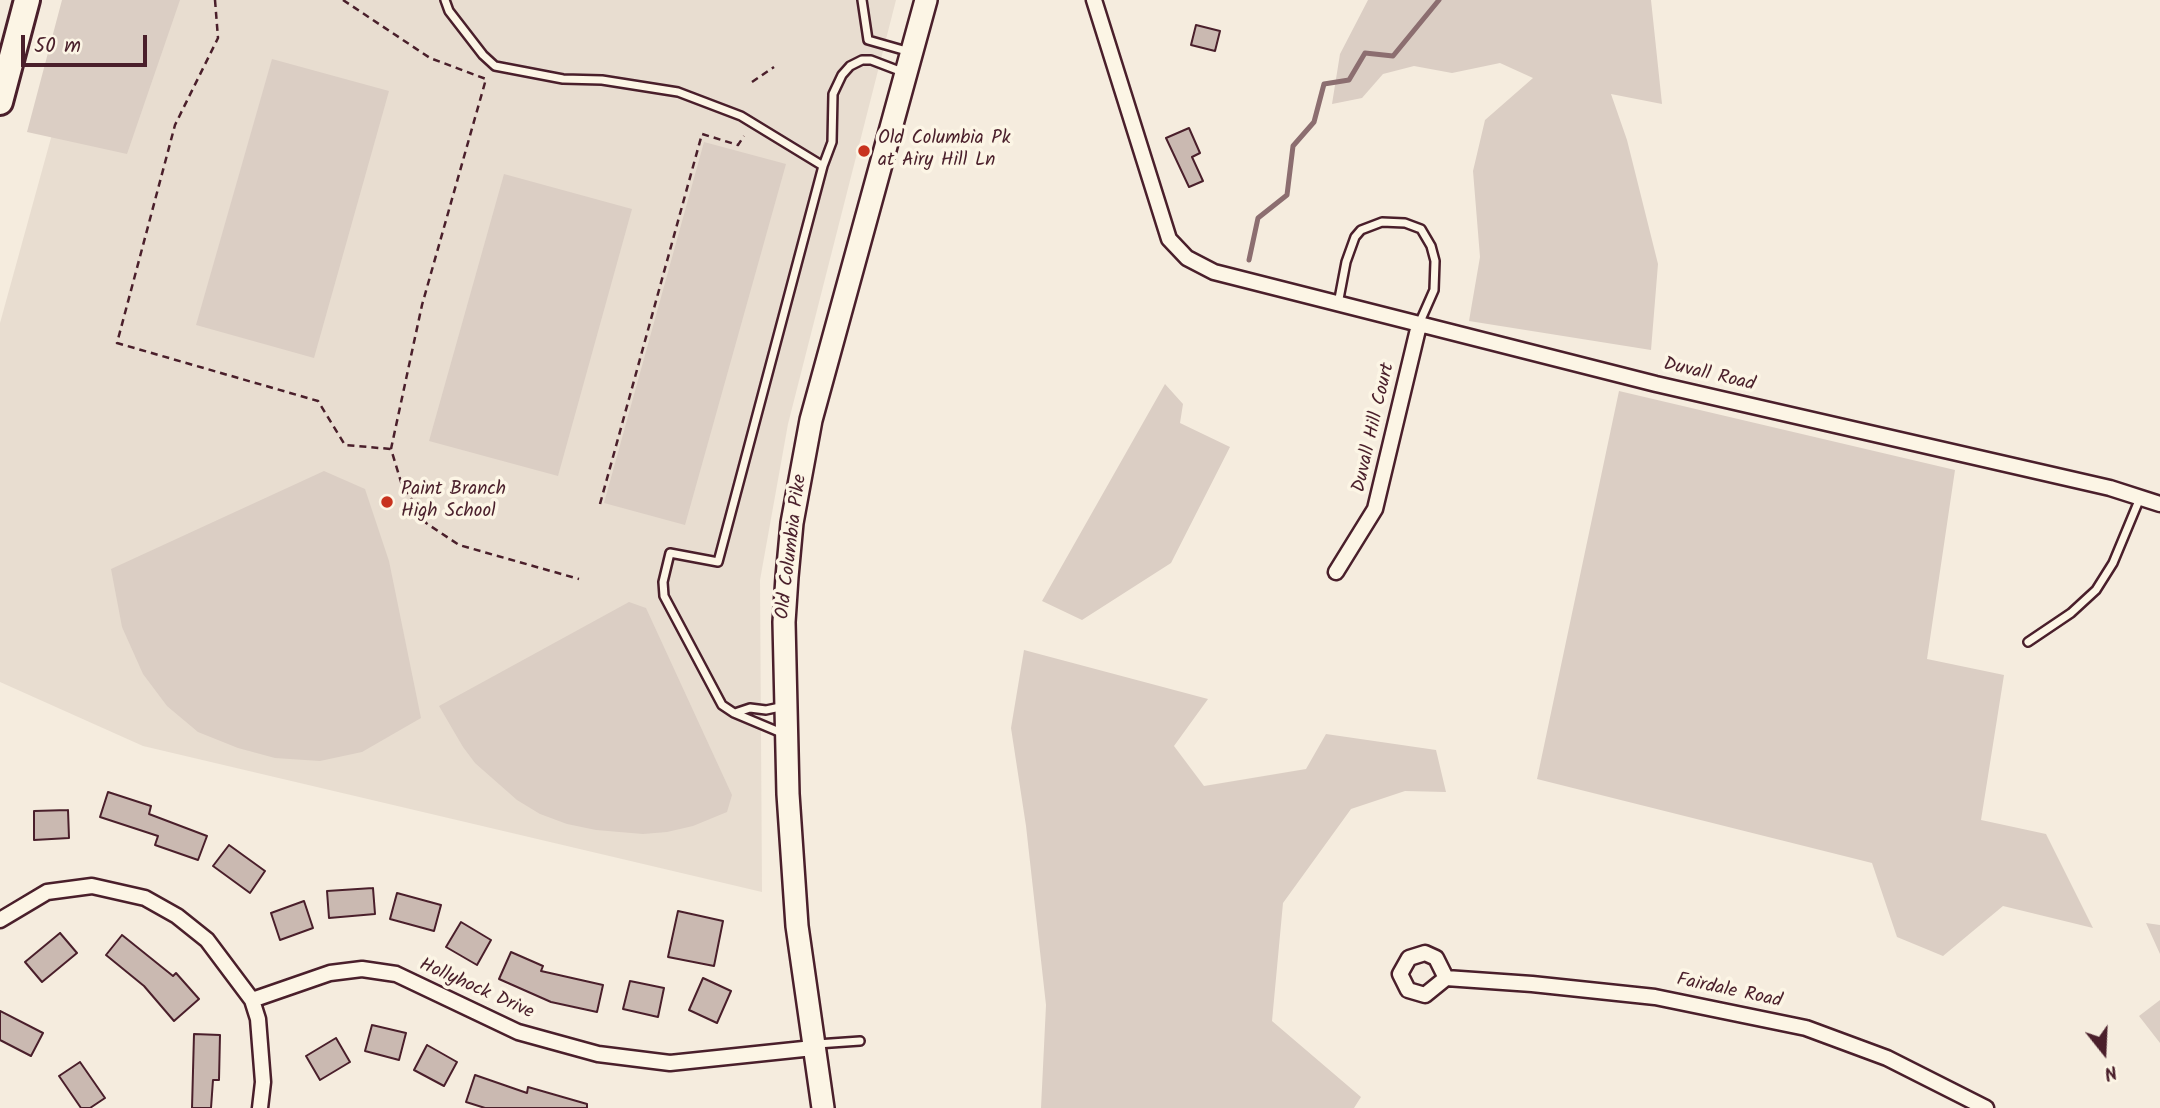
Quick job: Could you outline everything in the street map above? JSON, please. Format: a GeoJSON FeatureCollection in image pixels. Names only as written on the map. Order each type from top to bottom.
{"type":"FeatureCollection","features":[{"type":"Feature","properties":{"kind":"highway"},"geometry":{"type":"LineString","coordinates":[[0,102],[27,0]]}},
{"type":"Feature","properties":{"kind":"main road","name":"Old Columbia Pike"},"geometry":{"type":"LineString","coordinates":[[823,1108],[797,926],[788,794],[784,622],[792,523],[811,420],[926,0]]}},
{"type":"Feature","properties":{"kind":"street","name":"Duvall Road"},"geometry":{"type":"LineString","coordinates":[[1094,0],[1169,239],[1187,258],[1214,272],[1656,384],[2110,488],[2160,504]]}},
{"type":"Feature","properties":{"kind":"street","name":"Duvall Hill Court"},"geometry":{"type":"LineString","coordinates":[[1336,572],[1375,509],[1419,325]]}},
{"type":"Feature","properties":{"kind":"street"},"geometry":{"type":"LineString","coordinates":[[0,920],[47,892],[92,886],[145,898],[177,916],[208,940],[252,1000],[258,1019],[262,1082],[260,1108]]}},
{"type":"Feature","properties":{"kind":"street","name":"Hollyhock Drive"},"geometry":{"type":"LineString","coordinates":[[252,1000],[330,973],[362,969],[396,974],[518,1032],[598,1054],[670,1063],[813,1047]]}},
{"type":"Feature","properties":{"kind":"street","name":"Fairdale Road"},"geometry":{"type":"LineString","coordinates":[[1446,978],[1655,997],[1806,1028],[1887,1058],[1986,1108]]}},
{"type":"Feature","properties":{"kind":"lane"},"geometry":{"type":"LineString","coordinates":[[445,0],[449,11],[483,55],[495,66],[563,79],[602,80],[678,92],[741,116],[823,166]]}},
{"type":"Feature","properties":{"kind":"lane"},"geometry":{"type":"LineString","coordinates":[[862,0],[868,40],[908,63]]}},
{"type":"Feature","properties":{"kind":"lane"},"geometry":{"type":"LineString","coordinates":[[786,735],[734,713],[722,705],[664,596],[663,582],[670,553],[718,562],[823,166],[832,142],[833,94],[842,75],[850,66],[862,60],[908,63]]}},
{"type":"Feature","properties":{"kind":"lane"},"geometry":{"type":"LineString","coordinates":[[1338,304],[1346,262],[1355,237],[1361,230],[1382,222],[1405,223],[1421,229],[1428,240],[1436,268],[1434,290],[1419,325]]}},
{"type":"Feature","properties":{"kind":"lane"},"geometry":{"type":"LineString","coordinates":[[2028,642],[2071,613],[2096,590],[2113,563],[2141,498]]}},
{"type":"Feature","properties":{"kind":"lane"},"geometry":{"type":"LineString","coordinates":[[734,713],[750,708],[766,710],[785,705]]}},
{"type":"Feature","properties":{"kind":"lane"},"geometry":{"type":"LineString","coordinates":[[813,1047],[860,1041]]}},
{"type":"Feature","properties":{"kind":"path"},"geometry":{"type":"LineString","coordinates":[[215,0],[218,37],[175,125],[117,343],[318,401],[345,445],[391,449]]}},
{"type":"Feature","properties":{"kind":"path"},"geometry":{"type":"LineString","coordinates":[[343,0],[430,58],[486,79],[422,305],[391,449],[401,482],[426,523],[459,545],[579,579]]}},
{"type":"Feature","properties":{"kind":"path"},"geometry":{"type":"LineString","coordinates":[[752,82],[774,67]]}},
{"type":"Feature","properties":{"kind":"path"},"geometry":{"type":"LineString","coordinates":[[600,504],[702,134],[738,145],[744,136]]}},
{"type":"Feature","properties":{"kind":"shaded area"},"geometry":{"type":"Polygon","coordinates":[[[62,0],[180,0],[127,154],[27,132],[62,0]]]}},
{"type":"Feature","properties":{"kind":"shaded area","name":"Paint Branch High School"},"geometry":{"type":"Polygon","coordinates":[[[89,0],[896,0],[788,424],[760,580],[762,892],[143,746],[0,682],[0,323],[89,0]]]}},
{"type":"Feature","properties":{"kind":"shaded area"},"geometry":{"type":"Polygon","coordinates":[[[1368,0],[1651,0],[1662,104],[1611,94],[1627,140],[1658,264],[1651,350],[1469,321],[1480,257],[1473,171],[1485,120],[1533,78],[1500,63],[1452,73],[1414,66],[1383,74],[1362,98],[1332,104],[1340,54],[1368,0]]]}},
{"type":"Feature","properties":{"kind":"shaded area"},"geometry":{"type":"Polygon","coordinates":[[[272,59],[389,91],[314,358],[196,325],[272,59]]]}},
{"type":"Feature","properties":{"kind":"shaded area"},"geometry":{"type":"Polygon","coordinates":[[[704,142],[786,164],[685,525],[604,503],[704,142]]]}},
{"type":"Feature","properties":{"kind":"shaded area"},"geometry":{"type":"Polygon","coordinates":[[[504,174],[632,209],[558,476],[429,441],[504,174]]]}},
{"type":"Feature","properties":{"kind":"shaded area"},"geometry":{"type":"Polygon","coordinates":[[[1165,384],[1183,404],[1180,423],[1230,447],[1171,563],[1082,620],[1042,601],[1165,384]]]}},
{"type":"Feature","properties":{"kind":"shaded area"},"geometry":{"type":"Polygon","coordinates":[[[1619,391],[1955,470],[1927,659],[2004,675],[1981,820],[2046,834],[2093,928],[2003,906],[1943,956],[1897,937],[1872,863],[1537,779],[1619,391]]]}},
{"type":"Feature","properties":{"kind":"shaded area"},"geometry":{"type":"Polygon","coordinates":[[[324,471],[365,489],[389,561],[421,718],[362,752],[320,761],[275,758],[238,748],[198,732],[167,706],[143,674],[122,627],[111,569],[324,471]]]}},
{"type":"Feature","properties":{"kind":"shaded area"},"geometry":{"type":"Polygon","coordinates":[[[629,602],[646,608],[732,795],[727,812],[693,826],[667,832],[643,834],[596,830],[567,824],[540,814],[517,800],[475,763],[439,706],[629,602]]]}},
{"type":"Feature","properties":{"kind":"shaded area"},"geometry":{"type":"Polygon","coordinates":[[[1024,650],[1208,699],[1174,746],[1204,786],[1306,769],[1326,734],[1436,750],[1446,792],[1405,791],[1351,809],[1283,903],[1272,1021],[1361,1097],[1354,1108],[1041,1108],[1046,1005],[1026,826],[1011,728],[1024,650]]]}},
{"type":"Feature","properties":{"kind":"shaded area"},"geometry":{"type":"Polygon","coordinates":[[[2146,923],[2160,925],[2160,954],[2146,923]]]}},
{"type":"Feature","properties":{"kind":"shaded area"},"geometry":{"type":"Polygon","coordinates":[[[2160,1000],[2160,1043],[2139,1016],[2160,1000]]]}},
{"type":"Feature","properties":{"kind":"building"},"geometry":{"type":"Polygon","coordinates":[[[1196,25],[1220,31],[1215,51],[1191,45],[1196,25]]]}},
{"type":"Feature","properties":{"kind":"building"},"geometry":{"type":"Polygon","coordinates":[[[1189,128],[1200,153],[1192,157],[1203,181],[1189,187],[1166,138],[1189,128]]]}},
{"type":"Feature","properties":{"kind":"building"},"geometry":{"type":"Polygon","coordinates":[[[108,792],[151,806],[149,814],[207,836],[198,860],[155,845],[158,836],[100,817],[108,792]]]}},
{"type":"Feature","properties":{"kind":"building"},"geometry":{"type":"Polygon","coordinates":[[[68,810],[69,838],[34,840],[34,811],[68,810]]]}},
{"type":"Feature","properties":{"kind":"building"},"geometry":{"type":"Polygon","coordinates":[[[229,845],[265,871],[250,893],[213,866],[229,845]]]}},
{"type":"Feature","properties":{"kind":"building"},"geometry":{"type":"Polygon","coordinates":[[[373,888],[375,914],[329,918],[327,891],[373,888]]]}},
{"type":"Feature","properties":{"kind":"building"},"geometry":{"type":"Polygon","coordinates":[[[397,893],[441,905],[434,931],[390,919],[397,893]]]}},
{"type":"Feature","properties":{"kind":"building"},"geometry":{"type":"Polygon","coordinates":[[[304,901],[313,928],[280,940],[271,913],[304,901]]]}},
{"type":"Feature","properties":{"kind":"building"},"geometry":{"type":"Polygon","coordinates":[[[678,911],[723,921],[714,966],[668,957],[678,911]]]}},
{"type":"Feature","properties":{"kind":"building"},"geometry":{"type":"Polygon","coordinates":[[[461,922],[491,940],[477,965],[446,947],[461,922]]]}},
{"type":"Feature","properties":{"kind":"building"},"geometry":{"type":"Polygon","coordinates":[[[60,933],[77,953],[42,982],[25,962],[60,933]]]}},
{"type":"Feature","properties":{"kind":"building"},"geometry":{"type":"Polygon","coordinates":[[[122,935],[173,976],[176,973],[199,999],[174,1021],[144,986],[106,955],[122,935]]]}},
{"type":"Feature","properties":{"kind":"building"},"geometry":{"type":"Polygon","coordinates":[[[511,952],[543,966],[541,971],[603,985],[597,1012],[551,1002],[499,979],[511,952]]]}},
{"type":"Feature","properties":{"kind":"building"},"geometry":{"type":"Polygon","coordinates":[[[703,978],[731,991],[717,1023],[689,1010],[703,978]]]}},
{"type":"Feature","properties":{"kind":"building"},"geometry":{"type":"Polygon","coordinates":[[[630,981],[664,988],[658,1017],[623,1009],[630,981]]]}},
{"type":"Feature","properties":{"kind":"building"},"geometry":{"type":"Polygon","coordinates":[[[0,1011],[43,1033],[31,1056],[0,1040],[0,1011]]]}},
{"type":"Feature","properties":{"kind":"building"},"geometry":{"type":"Polygon","coordinates":[[[372,1025],[406,1033],[399,1060],[365,1051],[372,1025]]]}},
{"type":"Feature","properties":{"kind":"building"},"geometry":{"type":"Polygon","coordinates":[[[194,1034],[220,1035],[219,1080],[213,1080],[211,1108],[192,1108],[194,1034]]]}},
{"type":"Feature","properties":{"kind":"building"},"geometry":{"type":"Polygon","coordinates":[[[336,1038],[350,1062],[320,1080],[306,1056],[336,1038]]]}},
{"type":"Feature","properties":{"kind":"building"},"geometry":{"type":"Polygon","coordinates":[[[427,1045],[457,1062],[444,1086],[414,1070],[427,1045]]]}},
{"type":"Feature","properties":{"kind":"building"},"geometry":{"type":"Polygon","coordinates":[[[80,1062],[105,1098],[90,1108],[81,1108],[59,1076],[80,1062]]]}},
{"type":"Feature","properties":{"kind":"building"},"geometry":{"type":"Polygon","coordinates":[[[475,1075],[527,1093],[528,1087],[587,1104],[587,1108],[485,1108],[466,1102],[475,1075]]]}},
{"type":"Feature","properties":{"kind":"waterway"},"geometry":{"type":"LineString","coordinates":[[1249,260],[1258,218],[1287,195],[1293,146],[1314,122],[1324,84],[1349,80],[1365,53],[1393,56],[1439,0]]}},
{"type":"Feature","properties":{"kind":"place","name":"Old Columbia Pk at Airy Hill Ln"},"geometry":{"type":"Point","coordinates":[864,151]}},
{"type":"Feature","properties":{"kind":"place","name":"Paint Branch High School"},"geometry":{"type":"Point","coordinates":[387,502]}}]}
